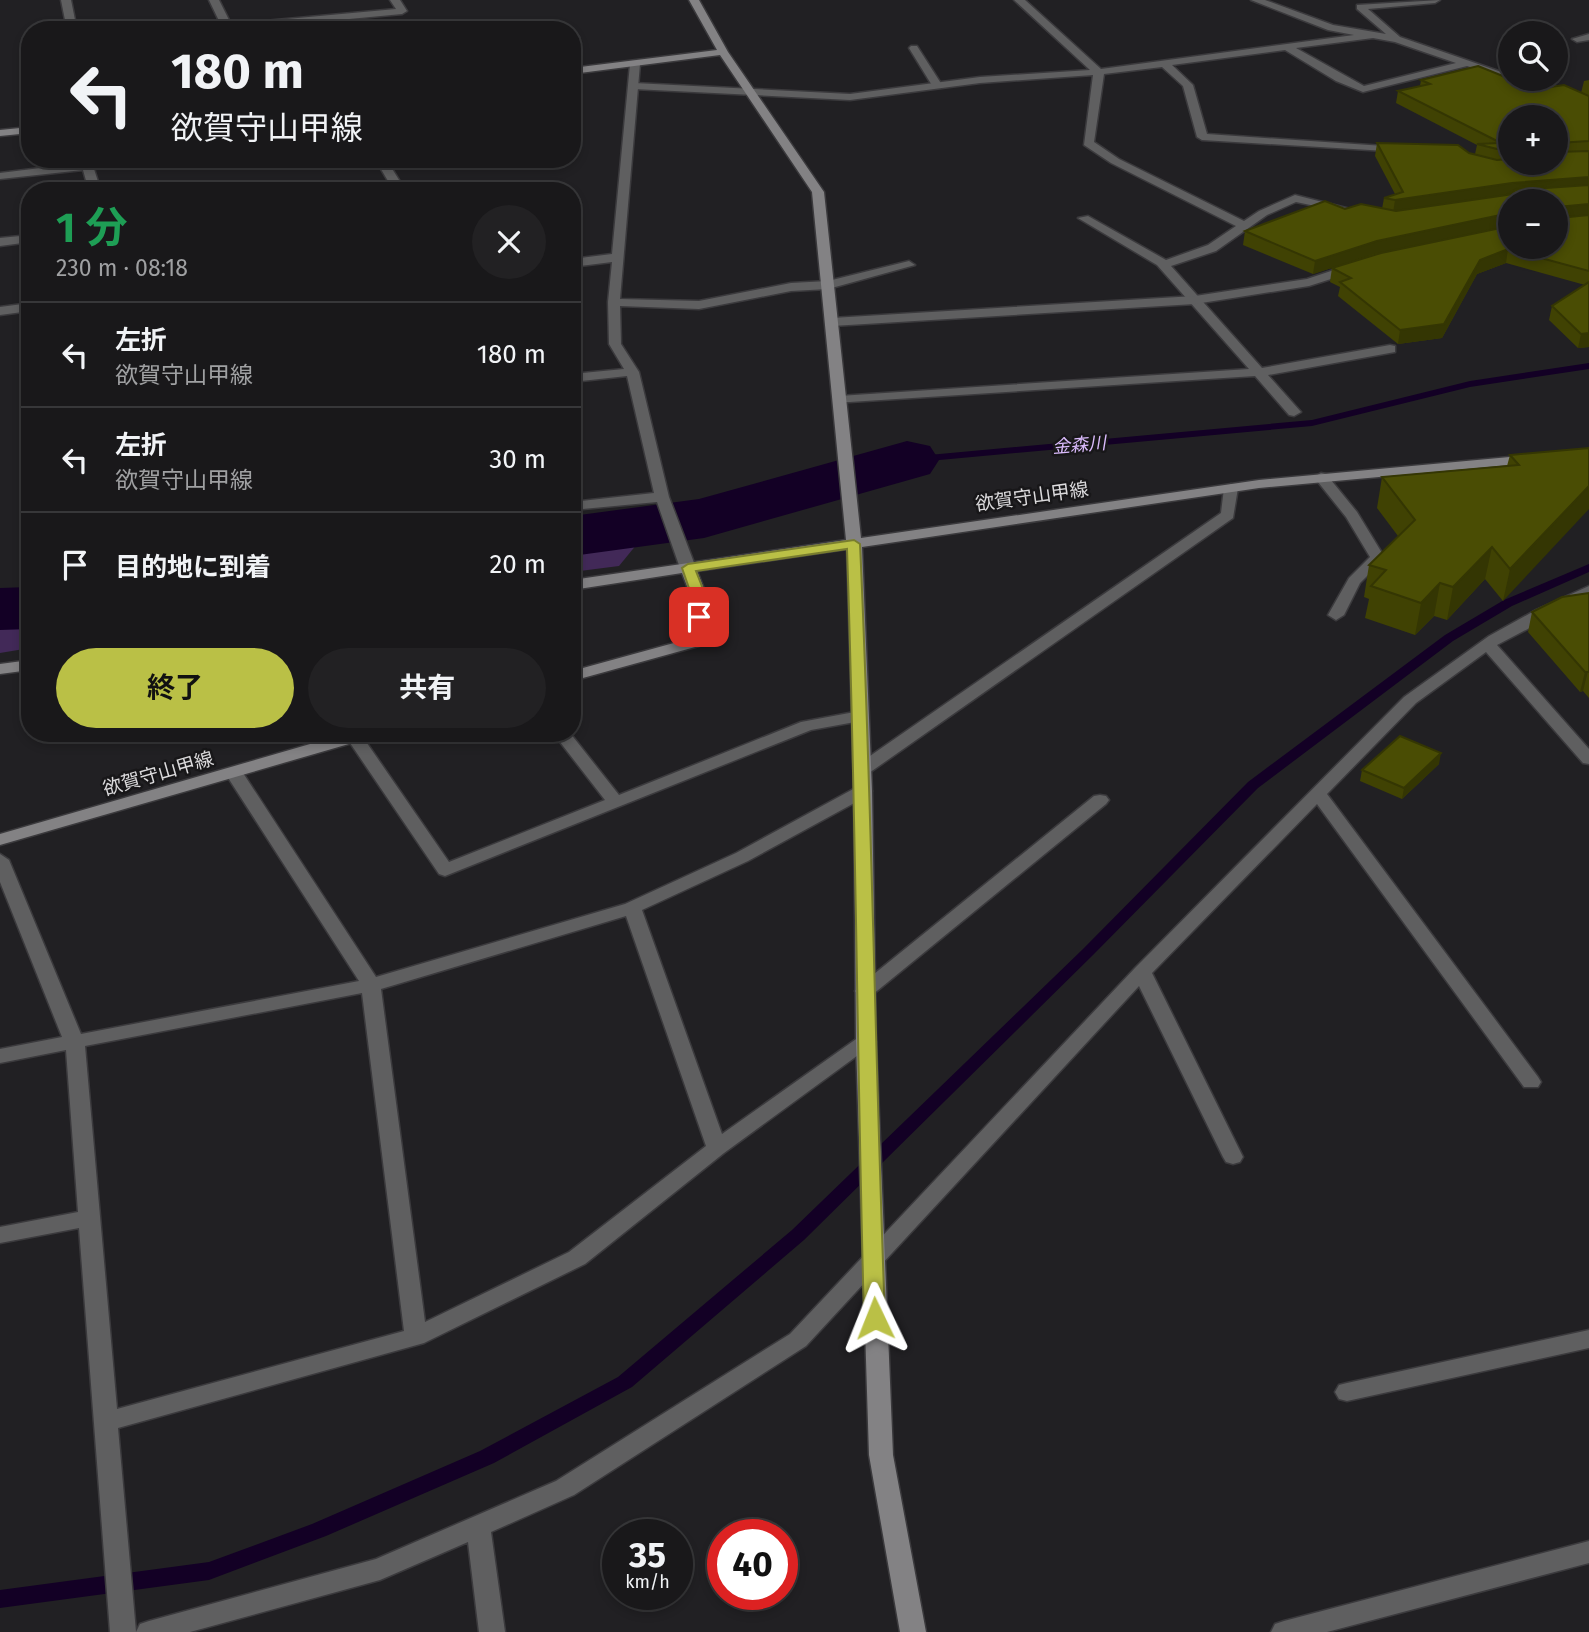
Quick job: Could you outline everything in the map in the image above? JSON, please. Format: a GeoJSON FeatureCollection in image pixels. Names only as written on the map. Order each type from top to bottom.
{"type":"FeatureCollection","features":[{"type":"Feature","properties":{"kind":"street"},"geometry":{"type":"LineString","coordinates":[[66,0],[70,21]]}},
{"type":"Feature","properties":{"kind":"street"},"geometry":{"type":"LineString","coordinates":[[214,0],[224,21]]}},
{"type":"Feature","properties":{"kind":"street"},"geometry":{"type":"LineString","coordinates":[[293,21],[402,11],[395,0]]}},
{"type":"Feature","properties":{"kind":"street"},"geometry":{"type":"LineString","coordinates":[[694,0],[723,52],[818,192],[854,543],[863,769],[872,1263],[881,1455],[913,1632]]}},
{"type":"Feature","properties":{"kind":"street"},"geometry":{"type":"LineString","coordinates":[[1018,0],[1099,72]]}},
{"type":"Feature","properties":{"kind":"street"},"geometry":{"type":"LineString","coordinates":[[1255,0],[1331,28],[1397,39],[1498,74]]}},
{"type":"Feature","properties":{"kind":"street"},"geometry":{"type":"LineString","coordinates":[[1397,39],[1360,7],[1435,0]]}},
{"type":"Feature","properties":{"kind":"street"},"geometry":{"type":"LineString","coordinates":[[634,86],[850,97],[937,85],[1099,72],[1373,35]]}},
{"type":"Feature","properties":{"kind":"street"},"geometry":{"type":"LineString","coordinates":[[1577,39],[1589,37]]}},
{"type":"Feature","properties":{"kind":"street"},"geometry":{"type":"LineString","coordinates":[[914,48],[937,85]]}},
{"type":"Feature","properties":{"kind":"street"},"geometry":{"type":"LineString","coordinates":[[1289,48],[1340,79],[1363,89],[1464,64]]}},
{"type":"Feature","properties":{"kind":"street"},"geometry":{"type":"LineString","coordinates":[[581,70],[723,52]]}},
{"type":"Feature","properties":{"kind":"street"},"geometry":{"type":"LineString","coordinates":[[581,674],[700,641],[698,594],[662,497],[632,372],[615,344],[614,302],[635,64]]}},
{"type":"Feature","properties":{"kind":"street"},"geometry":{"type":"LineString","coordinates":[[1165,64],[1188,85],[1202,137],[1412,151]]}},
{"type":"Feature","properties":{"kind":"street"},"geometry":{"type":"LineString","coordinates":[[1099,72],[1088,143],[1115,161],[1245,226]]}},
{"type":"Feature","properties":{"kind":"street"},"geometry":{"type":"LineString","coordinates":[[1560,91],[1589,104]]}},
{"type":"Feature","properties":{"kind":"street"},"geometry":{"type":"LineString","coordinates":[[0,133],[21,131]]}},
{"type":"Feature","properties":{"kind":"street"},"geometry":{"type":"LineString","coordinates":[[0,176],[53,168]]}},
{"type":"Feature","properties":{"kind":"street"},"geometry":{"type":"LineString","coordinates":[[1163,265],[1212,248],[1263,213],[1295,198],[1356,213]]}},
{"type":"Feature","properties":{"kind":"street"},"geometry":{"type":"LineString","coordinates":[[1084,218],[1163,265],[1294,412]]}},
{"type":"Feature","properties":{"kind":"street"},"geometry":{"type":"LineString","coordinates":[[0,242],[21,239]]}},
{"type":"Feature","properties":{"kind":"street"},"geometry":{"type":"LineString","coordinates":[[581,262],[620,257]]}},
{"type":"Feature","properties":{"kind":"street"},"geometry":{"type":"LineString","coordinates":[[614,302],[699,305],[791,287],[828,285],[908,265]]}},
{"type":"Feature","properties":{"kind":"street"},"geometry":{"type":"LineString","coordinates":[[832,322],[1195,300],[1309,282],[1362,265]]}},
{"type":"Feature","properties":{"kind":"street"},"geometry":{"type":"LineString","coordinates":[[0,311],[21,308]]}},
{"type":"Feature","properties":{"kind":"street"},"geometry":{"type":"LineString","coordinates":[[840,407],[1260,372],[1390,349]]}},
{"type":"Feature","properties":{"kind":"street"},"geometry":{"type":"LineString","coordinates":[[581,377],[632,372]]}},
{"type":"Feature","properties":{"kind":"street","name":"欲賀守山甲線"},"geometry":{"type":"LineString","coordinates":[[581,584],[1231,488],[1321,477],[1548,457]]}},
{"type":"Feature","properties":{"kind":"street"},"geometry":{"type":"LineString","coordinates":[[1321,477],[1352,514],[1378,558],[1354,581],[1336,615]]}},
{"type":"Feature","properties":{"kind":"street"},"geometry":{"type":"LineString","coordinates":[[863,769],[1228,515],[1231,488]]}},
{"type":"Feature","properties":{"kind":"street"},"geometry":{"type":"LineString","coordinates":[[581,505],[662,497]]}},
{"type":"Feature","properties":{"kind":"street"},"geometry":{"type":"LineString","coordinates":[[149,1632],[380,1569],[565,1488],[798,1340],[1142,972],[1410,700],[1444,671],[1488,644],[1552,607],[1589,591]]}},
{"type":"Feature","properties":{"kind":"street"},"geometry":{"type":"LineString","coordinates":[[1488,644],[1589,759]]}},
{"type":"Feature","properties":{"kind":"street"},"geometry":{"type":"LineString","coordinates":[[0,669],[21,666]]}},
{"type":"Feature","properties":{"kind":"street"},"geometry":{"type":"LineString","coordinates":[[364,742],[445,870],[807,726],[860,716]]}},
{"type":"Feature","properties":{"kind":"street","name":"欲賀守山甲線"},"geometry":{"type":"LineString","coordinates":[[0,840],[337,742]]}},
{"type":"Feature","properties":{"kind":"street"},"geometry":{"type":"LineString","coordinates":[[568,742],[617,802]]}},
{"type":"Feature","properties":{"kind":"street"},"geometry":{"type":"LineString","coordinates":[[234,773],[371,985],[416,1338]]}},
{"type":"Feature","properties":{"kind":"street"},"geometry":{"type":"LineString","coordinates":[[0,1056],[75,1044],[224,1011],[371,985],[632,908],[742,857],[863,791]]}},
{"type":"Feature","properties":{"kind":"street"},"geometry":{"type":"LineString","coordinates":[[1317,792],[1531,1082]]}},
{"type":"Feature","properties":{"kind":"street"},"geometry":{"type":"LineString","coordinates":[[865,991],[1100,800]]}},
{"type":"Feature","properties":{"kind":"street"},"geometry":{"type":"LineString","coordinates":[[0,860],[75,1044],[108,1421],[122,1626]]}},
{"type":"Feature","properties":{"kind":"street"},"geometry":{"type":"LineString","coordinates":[[632,908],[717,1148]]}},
{"type":"Feature","properties":{"kind":"street"},"geometry":{"type":"LineString","coordinates":[[1142,972],[1233,1157]]}},
{"type":"Feature","properties":{"kind":"street"},"geometry":{"type":"LineString","coordinates":[[108,1421],[416,1338],[577,1258],[717,1148],[866,1042]]}},
{"type":"Feature","properties":{"kind":"street"},"geometry":{"type":"LineString","coordinates":[[0,1236],[89,1218]]}},
{"type":"Feature","properties":{"kind":"street"},"geometry":{"type":"LineString","coordinates":[[1347,1392],[1589,1339]]}},
{"type":"Feature","properties":{"kind":"street"},"geometry":{"type":"LineString","coordinates":[[478,1526],[492,1632]]}},
{"type":"Feature","properties":{"kind":"street"},"geometry":{"type":"LineString","coordinates":[[1284,1632],[1343,1625],[1589,1552]]}},
{"type":"Feature","properties":{"kind":"shaded area"},"geometry":{"type":"Polygon","coordinates":[[[637,544],[619,566],[581,571],[581,551],[637,544]]]}},
{"type":"Feature","properties":{"kind":"shaded area"},"geometry":{"type":"Polygon","coordinates":[[[21,623],[21,650],[0,653],[0,626],[21,623]]]}},
{"type":"Feature","properties":{"kind":"building"},"geometry":{"type":"Polygon","coordinates":[[[1478,66],[1498,74],[1498,91],[1568,91],[1568,87],[1589,96],[1589,141],[1568,142],[1568,105],[1498,105],[1498,141],[1398,91],[1430,84],[1421,80],[1478,66]]]}},
{"type":"Feature","properties":{"kind":"building"},"geometry":{"type":"Polygon","coordinates":[[[1377,143],[1458,145],[1469,153],[1498,160],[1498,175],[1568,175],[1568,152],[1589,151],[1589,177],[1512,183],[1395,200],[1384,198],[1403,192],[1377,143]]]}},
{"type":"Feature","properties":{"kind":"building"},"geometry":{"type":"Polygon","coordinates":[[[1498,143],[1498,149],[1497,149],[1477,144],[1498,143]]]}},
{"type":"Feature","properties":{"kind":"building"},"geometry":{"type":"Polygon","coordinates":[[[1589,185],[1589,204],[1568,206],[1568,189],[1530,189],[1589,185]]]}},
{"type":"Feature","properties":{"kind":"building"},"geometry":{"type":"Polygon","coordinates":[[[1498,196],[1498,216],[1377,241],[1315,261],[1245,231],[1325,201],[1345,209],[1361,204],[1396,211],[1498,196]]]}},
{"type":"Feature","properties":{"kind":"building"},"geometry":{"type":"Polygon","coordinates":[[[1589,215],[1589,271],[1545,259],[1568,259],[1568,217],[1589,215]]]}},
{"type":"Feature","properties":{"kind":"building"},"geometry":{"type":"Polygon","coordinates":[[[1498,229],[1498,253],[1480,260],[1444,324],[1400,330],[1340,282],[1351,278],[1332,268],[1381,253],[1498,229]]]}},
{"type":"Feature","properties":{"kind":"building"},"geometry":{"type":"Polygon","coordinates":[[[1589,282],[1589,333],[1581,334],[1552,306],[1589,282]]]}},
{"type":"Feature","properties":{"kind":"building"},"geometry":{"type":"Polygon","coordinates":[[[1589,448],[1589,486],[1510,569],[1492,547],[1453,587],[1440,583],[1421,603],[1371,586],[1386,570],[1369,565],[1415,520],[1382,477],[1519,465],[1510,455],[1589,448]]]}},
{"type":"Feature","properties":{"kind":"building"},"geometry":{"type":"Polygon","coordinates":[[[1589,593],[1589,672],[1585,672],[1532,612],[1562,597],[1589,593]]]}},
{"type":"Feature","properties":{"kind":"building"},"geometry":{"type":"Polygon","coordinates":[[[1400,736],[1441,753],[1404,788],[1362,770],[1400,736]]]}},
{"type":"Feature","properties":{"kind":"waterway","name":"金森川"},"geometry":{"type":"LineString","coordinates":[[907,460],[1312,423],[1470,384],[1589,366]]}},
{"type":"Feature","properties":{"kind":"waterway","name":"金森川"},"geometry":{"type":"LineString","coordinates":[[581,535],[704,518],[907,460]]}},
{"type":"Feature","properties":{"kind":"waterway"},"geometry":{"type":"LineString","coordinates":[[0,1599],[209,1571],[319,1530],[487,1457],[625,1382],[798,1235],[1088,952],[1253,785],[1449,638],[1508,603],[1589,568]]}},
{"type":"Feature","properties":{"kind":"waterway","name":"金森川"},"geometry":{"type":"LineString","coordinates":[[0,609],[21,608]]}},
{"type":"Feature","properties":{"kind":"route"},"geometry":{"type":"LineString","coordinates":[[699,617],[698,594],[688,568],[854,544],[863,791],[866,1042],[875,1318]]}}]}
